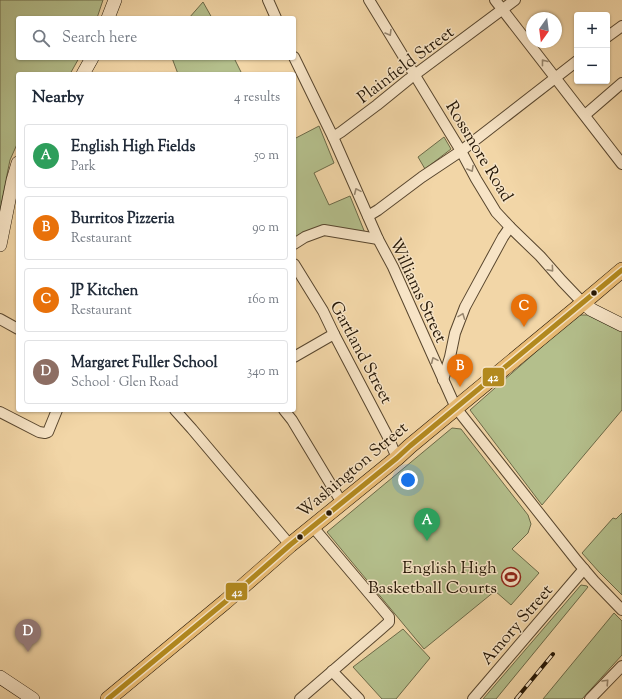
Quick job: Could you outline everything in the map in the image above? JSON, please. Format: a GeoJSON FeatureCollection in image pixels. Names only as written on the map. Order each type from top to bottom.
{"type":"FeatureCollection","features":[{"type":"Feature","properties":{"kind":"main road","name":"Washington Street"},"geometry":{"type":"LineString","coordinates":[[108,699],[225,602],[290,545],[397,458],[622,270]]}},
{"type":"Feature","properties":{"kind":"street"},"geometry":{"type":"LineString","coordinates":[[109,16],[115,0]]}},
{"type":"Feature","properties":{"kind":"street"},"geometry":{"type":"LineString","coordinates":[[268,0],[275,16]]}},
{"type":"Feature","properties":{"kind":"street","name":"Rossmore Road"},"geometry":{"type":"LineString","coordinates":[[369,0],[461,151],[476,179],[488,196],[496,212],[540,256],[583,303]]}},
{"type":"Feature","properties":{"kind":"street"},"geometry":{"type":"LineString","coordinates":[[495,0],[622,164]]}},
{"type":"Feature","properties":{"kind":"street","name":"Plainfield Street"},"geometry":{"type":"LineString","coordinates":[[332,137],[341,132],[515,0]]}},
{"type":"Feature","properties":{"kind":"street"},"geometry":{"type":"LineString","coordinates":[[610,36],[622,26]]}},
{"type":"Feature","properties":{"kind":"street"},"geometry":{"type":"LineString","coordinates":[[84,72],[91,60]]}},
{"type":"Feature","properties":{"kind":"street","name":"Williams Street"},"geometry":{"type":"LineString","coordinates":[[295,60],[456,408],[584,569],[622,610]]}},
{"type":"Feature","properties":{"kind":"street"},"geometry":{"type":"LineString","coordinates":[[368,216],[461,151],[508,113],[574,63]]}},
{"type":"Feature","properties":{"kind":"street"},"geometry":{"type":"LineString","coordinates":[[585,115],[622,83]]}},
{"type":"Feature","properties":{"kind":"street"},"geometry":{"type":"LineString","coordinates":[[0,245],[16,170]]}},
{"type":"Feature","properties":{"kind":"street"},"geometry":{"type":"LineString","coordinates":[[443,380],[455,333],[465,307],[510,227]]}},
{"type":"Feature","properties":{"kind":"street"},"geometry":{"type":"LineString","coordinates":[[296,243],[305,237],[324,230],[378,239]]}},
{"type":"Feature","properties":{"kind":"street","name":"Gartland Street"},"geometry":{"type":"LineString","coordinates":[[296,267],[323,311],[388,437],[397,458]]}},
{"type":"Feature","properties":{"kind":"street"},"geometry":{"type":"LineString","coordinates":[[583,303],[592,310],[622,325]]}},
{"type":"Feature","properties":{"kind":"street"},"geometry":{"type":"LineString","coordinates":[[0,319],[16,328]]}},
{"type":"Feature","properties":{"kind":"street"},"geometry":{"type":"LineString","coordinates":[[296,356],[334,334]]}},
{"type":"Feature","properties":{"kind":"street"},"geometry":{"type":"LineString","coordinates":[[0,412],[39,432],[45,433],[48,432],[56,412]]}},
{"type":"Feature","properties":{"kind":"street"},"geometry":{"type":"LineString","coordinates":[[177,412],[290,545]]}},
{"type":"Feature","properties":{"kind":"street"},"geometry":{"type":"LineString","coordinates":[[286,412],[292,420],[342,503]]}},
{"type":"Feature","properties":{"kind":"street"},"geometry":{"type":"LineString","coordinates":[[300,699],[389,622],[389,617],[313,527]]}},
{"type":"Feature","properties":{"kind":"street","name":"Amory Street"},"geometry":{"type":"LineString","coordinates":[[473,699],[584,569]]}},
{"type":"Feature","properties":{"kind":"street"},"geometry":{"type":"LineString","coordinates":[[590,699],[622,666]]}},
{"type":"Feature","properties":{"kind":"street"},"geometry":{"type":"LineString","coordinates":[[332,671],[359,699]]}},
{"type":"Feature","properties":{"kind":"street"},"geometry":{"type":"LineString","coordinates":[[0,677],[33,699]]}},
{"type":"Feature","properties":{"kind":"green space"},"geometry":{"type":"Polygon","coordinates":[[[0,0],[103,0],[98,16],[16,16],[16,60],[78,60],[71,72],[16,72],[16,146],[10,160],[0,209],[0,0]]]}},
{"type":"Feature","properties":{"kind":"green space"},"geometry":{"type":"Polygon","coordinates":[[[203,2],[211,16],[191,16],[203,2]]]}},
{"type":"Feature","properties":{"kind":"green space"},"geometry":{"type":"Polygon","coordinates":[[[173,60],[235,60],[241,72],[177,72],[173,60]]]}},
{"type":"Feature","properties":{"kind":"green space"},"geometry":{"type":"Polygon","coordinates":[[[319,126],[334,163],[314,173],[329,205],[350,196],[365,233],[324,228],[296,239],[296,138],[319,126]]]}},
{"type":"Feature","properties":{"kind":"green space"},"geometry":{"type":"Polygon","coordinates":[[[444,137],[451,149],[425,169],[418,157],[444,137]]]}},
{"type":"Feature","properties":{"kind":"green space"},"geometry":{"type":"Polygon","coordinates":[[[578,315],[591,315],[622,330],[622,410],[542,505],[470,410],[578,315]]]}},
{"type":"Feature","properties":{"kind":"green space"},"geometry":{"type":"Polygon","coordinates":[[[452,428],[461,429],[528,515],[531,524],[528,533],[512,549],[539,573],[511,605],[495,591],[424,649],[327,532],[452,428]]]}},
{"type":"Feature","properties":{"kind":"green space"},"geometry":{"type":"Polygon","coordinates":[[[622,513],[622,595],[582,553],[613,518],[616,519],[622,513]]]}},
{"type":"Feature","properties":{"kind":"green space"},"geometry":{"type":"Polygon","coordinates":[[[581,585],[588,587],[496,699],[483,699],[581,585]]]}},
{"type":"Feature","properties":{"kind":"green space"},"geometry":{"type":"Polygon","coordinates":[[[614,613],[622,621],[622,655],[582,699],[543,699],[614,613]]]}},
{"type":"Feature","properties":{"kind":"green space"},"geometry":{"type":"Polygon","coordinates":[[[403,629],[430,658],[396,699],[382,699],[353,667],[403,629]]]}},
{"type":"Feature","properties":{"kind":"railway"},"geometry":{"type":"LineString","coordinates":[[516,699],[553,654]]}},
{"type":"Feature","properties":{"kind":"transit line","name":"42"},"geometry":{"type":"LineString","coordinates":[[108,699],[225,602],[290,545],[397,458],[622,270]]}},
{"type":"Feature","properties":{"kind":"place","name":"JP Kitchen"},"geometry":{"type":"Point","coordinates":[524,327]}},
{"type":"Feature","properties":{"kind":"place","name":"Burritos Pizzeria"},"geometry":{"type":"Point","coordinates":[460,387]}},
{"type":"Feature","properties":{"kind":"place","name":"English High Fields"},"geometry":{"type":"Point","coordinates":[427,541]}},
{"type":"Feature","properties":{"kind":"place","name":"English High Basketball Courts"},"geometry":{"type":"Point","coordinates":[511,577]}},
{"type":"Feature","properties":{"kind":"place","name":"Margaret Fuller School"},"geometry":{"type":"Point","coordinates":[28,652]}}]}
